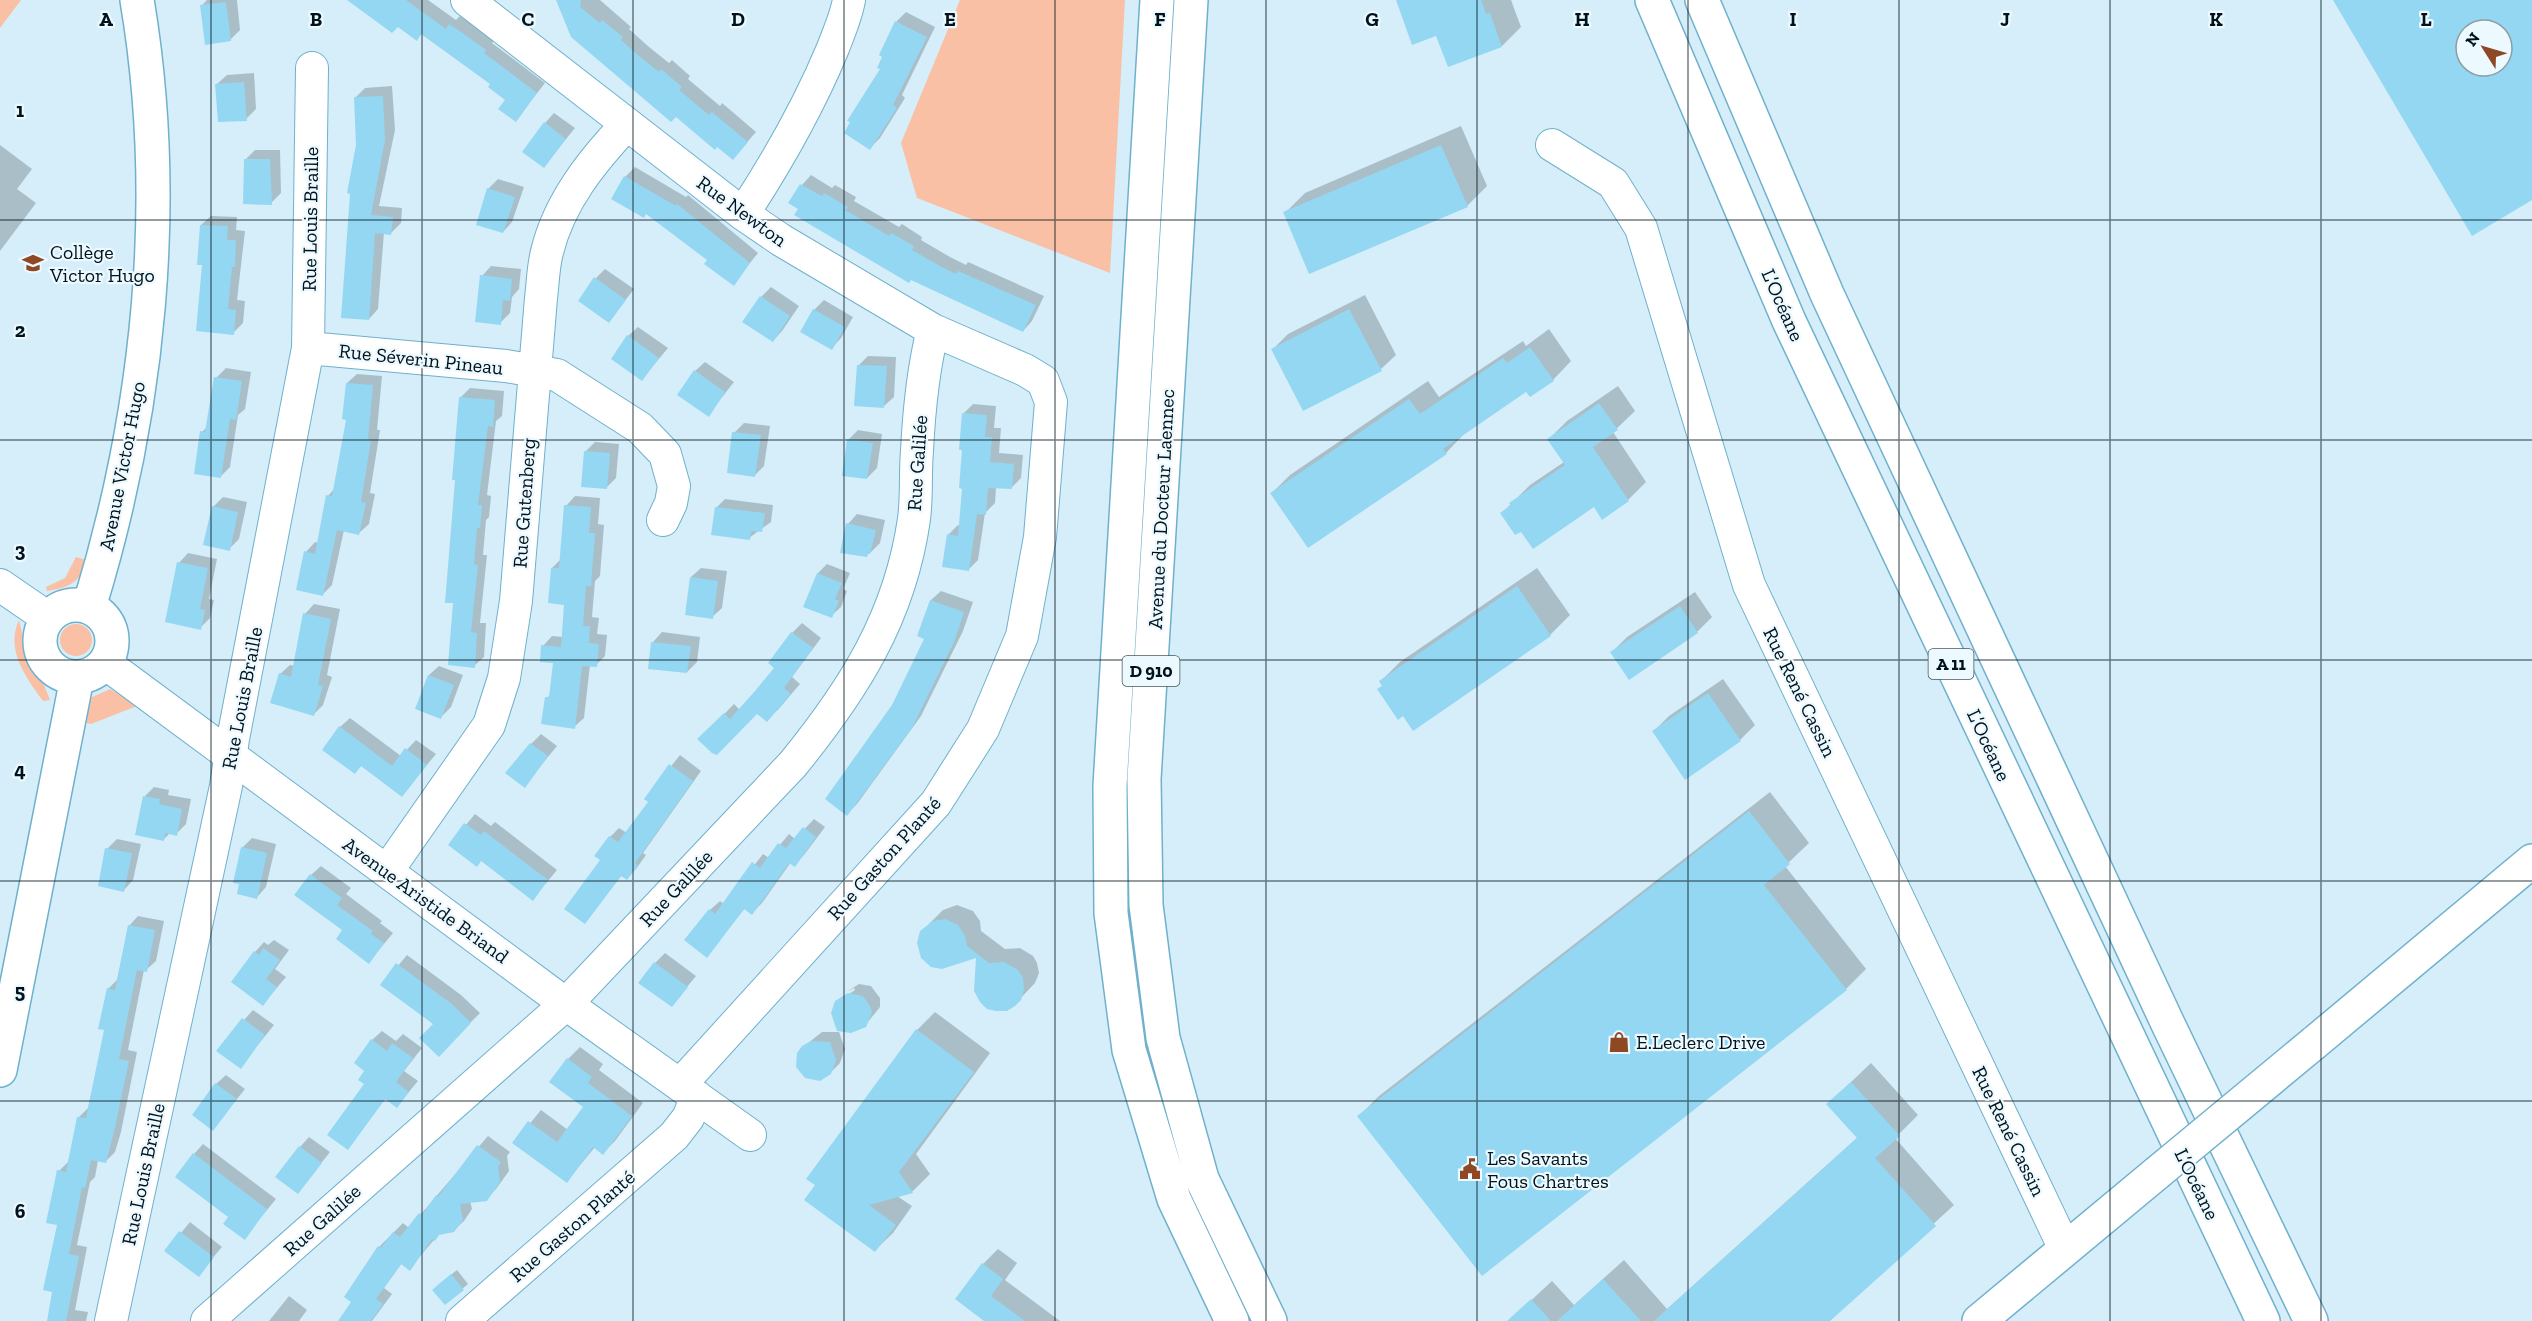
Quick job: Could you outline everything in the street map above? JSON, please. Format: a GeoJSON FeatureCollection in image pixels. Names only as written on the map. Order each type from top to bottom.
{"type":"FeatureCollection","features":[{"type":"Feature","properties":{"kind":"main road","name":"Avenue Victor Hugo"},"geometry":{"type":"LineString","coordinates":[[89,607],[104,557],[136,414],[152,266],[153,139],[137,0]]}},
{"type":"Feature","properties":{"kind":"main road","name":"Avenue du Docteur Laennec"},"geometry":{"type":"LineString","coordinates":[[1157,0],[1110,786],[1111,913],[1129,1050],[1174,1199],[1232,1321]]}},
{"type":"Feature","properties":{"kind":"main road","name":"Avenue du Docteur Laennec"},"geometry":{"type":"LineString","coordinates":[[1191,0],[1144,779],[1146,905],[1162,1038],[1202,1179],[1270,1321]]}},
{"type":"Feature","properties":{"kind":"main road","name":"L’Océane"},"geometry":{"type":"LineString","coordinates":[[1652,0],[1789,321],[2263,1321]]}},
{"type":"Feature","properties":{"kind":"main road","name":"A 11"},"geometry":{"type":"LineString","coordinates":[[1702,0],[1827,294],[2168,1024],[2311,1321]]}},
{"type":"Feature","properties":{"kind":"main road"},"geometry":{"type":"LineString","coordinates":[[80,605],[89,607],[106,621],[111,631],[110,653],[105,663],[88,676],[77,678],[65,676],[54,671],[46,663],[39,640],[42,628],[48,618],[63,608],[80,605]]}},
{"type":"Feature","properties":{"kind":"main road"},"geometry":{"type":"LineString","coordinates":[[0,1070],[77,678]]}},
{"type":"Feature","properties":{"kind":"main road"},"geometry":{"type":"LineString","coordinates":[[1979,1321],[2532,861]]}},
{"type":"Feature","properties":{"kind":"street","name":"Rue Newton"},"geometry":{"type":"LineString","coordinates":[[467,0],[742,214],[781,240],[933,330],[1025,370],[1043,381]]}},
{"type":"Feature","properties":{"kind":"street"},"geometry":{"type":"LineString","coordinates":[[742,214],[793,130],[824,69],[847,12],[849,0]]}},
{"type":"Feature","properties":{"kind":"street","name":"Rue Louis Braille"},"geometry":{"type":"LineString","coordinates":[[111,1321],[226,786],[308,348],[312,68]]}},
{"type":"Feature","properties":{"kind":"street","name":"Rue Gutenberg"},"geometry":{"type":"LineString","coordinates":[[387,871],[489,724],[504,678],[516,601],[545,264],[554,234],[584,172],[627,124]]}},
{"type":"Feature","properties":{"kind":"street","name":"Rue René Cassin"},"geometry":{"type":"LineString","coordinates":[[1552,145],[1612,183],[1641,228],[1749,585],[2065,1249]]}},
{"type":"Feature","properties":{"kind":"street","name":"Rue Galilée"},"geometry":{"type":"LineString","coordinates":[[207,1321],[566,1004],[793,764],[826,724],[855,682],[879,640],[898,592],[914,519],[917,450],[925,362],[933,330]]}},
{"type":"Feature","properties":{"kind":"street","name":"Rue Séverin Pineau"},"geometry":{"type":"LineString","coordinates":[[308,348],[506,366],[557,375],[580,388],[654,440],[665,454],[674,486],[671,503],[663,520]]}},
{"type":"Feature","properties":{"kind":"street","name":"Rue Gaston Planté"},"geometry":{"type":"LineString","coordinates":[[462,1321],[674,1136],[688,1118],[688,1091],[936,803],[984,729],[1022,636],[1040,537],[1051,429],[1051,402],[1043,381]]}},
{"type":"Feature","properties":{"kind":"street"},"geometry":{"type":"LineString","coordinates":[[0,585],[48,618]]}},
{"type":"Feature","properties":{"kind":"street","name":"Avenue Aristide Briand"},"geometry":{"type":"LineString","coordinates":[[105,663],[566,1004],[750,1135]]}},
{"type":"Feature","properties":{"kind":"shaded area"},"geometry":{"type":"Polygon","coordinates":[[[0,0],[21,0],[0,28],[0,0]]]}},
{"type":"Feature","properties":{"kind":"shaded area"},"geometry":{"type":"Polygon","coordinates":[[[960,0],[1125,0],[1110,273],[917,198],[901,143],[960,0]]]}},
{"type":"Feature","properties":{"kind":"shaded area"},"geometry":{"type":"Polygon","coordinates":[[[76,557],[89,561],[77,579],[68,586],[47,591],[46,587],[65,578],[76,557]]]}},
{"type":"Feature","properties":{"kind":"shaded area"},"geometry":{"type":"Polygon","coordinates":[[[19,620],[28,659],[42,680],[50,700],[43,701],[19,663],[14,642],[19,620]]]}},
{"type":"Feature","properties":{"kind":"shaded area"},"geometry":{"type":"Polygon","coordinates":[[[76,624],[87,629],[92,640],[87,651],[76,656],[65,651],[60,640],[65,629],[76,624]]]}},
{"type":"Feature","properties":{"kind":"shaded area"},"geometry":{"type":"Polygon","coordinates":[[[110,689],[137,706],[91,724],[83,722],[88,699],[110,689]]]}},
{"type":"Feature","properties":{"kind":"building"},"geometry":{"type":"Polygon","coordinates":[[[347,0],[406,0],[446,29],[449,24],[461,32],[486,50],[484,53],[537,93],[516,122],[498,109],[505,100],[488,87],[490,84],[421,34],[417,41],[398,27],[392,33],[347,0]]]}},
{"type":"Feature","properties":{"kind":"building"},"geometry":{"type":"Polygon","coordinates":[[[556,0],[581,0],[580,7],[600,23],[602,20],[623,37],[621,40],[639,56],[659,72],[661,69],[682,87],[679,90],[709,115],[712,112],[748,142],[733,160],[717,147],[715,150],[676,117],[671,122],[571,37],[556,0]]]}},
{"type":"Feature","properties":{"kind":"building"},"geometry":{"type":"Polygon","coordinates":[[[1396,0],[1481,0],[1486,14],[1490,13],[1502,47],[1448,67],[1436,36],[1412,45],[1396,0]]]}},
{"type":"Feature","properties":{"kind":"building"},"geometry":{"type":"Polygon","coordinates":[[[2333,0],[2532,0],[2532,200],[2472,236],[2333,0]]]}},
{"type":"Feature","properties":{"kind":"building"},"geometry":{"type":"Polygon","coordinates":[[[226,2],[231,41],[205,45],[200,5],[226,2]]]}},
{"type":"Feature","properties":{"kind":"building"},"geometry":{"type":"Polygon","coordinates":[[[895,21],[927,37],[893,105],[897,108],[870,150],[844,133],[850,122],[847,121],[880,69],[877,68],[882,57],[879,55],[895,21]]]}},
{"type":"Feature","properties":{"kind":"building"},"geometry":{"type":"Polygon","coordinates":[[[244,82],[247,121],[218,122],[215,84],[244,82]]]}},
{"type":"Feature","properties":{"kind":"building"},"geometry":{"type":"Polygon","coordinates":[[[383,96],[385,140],[371,215],[393,217],[391,235],[375,233],[369,320],[341,318],[350,194],[347,193],[356,145],[354,97],[383,96]]]}},
{"type":"Feature","properties":{"kind":"building"},"geometry":{"type":"Polygon","coordinates":[[[544,122],[566,139],[544,168],[522,152],[544,122]]]}},
{"type":"Feature","properties":{"kind":"building"},"geometry":{"type":"Polygon","coordinates":[[[1441,145],[1468,207],[1309,274],[1283,212],[1441,145]]]}},
{"type":"Feature","properties":{"kind":"building"},"geometry":{"type":"Polygon","coordinates":[[[244,159],[270,159],[272,205],[243,204],[244,159]]]}},
{"type":"Feature","properties":{"kind":"building"},"geometry":{"type":"Polygon","coordinates":[[[624,176],[676,206],[677,204],[750,263],[734,286],[704,264],[707,260],[646,214],[644,218],[611,199],[624,176]]]}},
{"type":"Feature","properties":{"kind":"building"},"geometry":{"type":"Polygon","coordinates":[[[800,184],[822,196],[824,193],[848,207],[845,210],[889,236],[891,233],[914,246],[912,250],[940,266],[956,274],[958,271],[1036,305],[1023,332],[911,280],[909,283],[794,215],[798,209],[788,203],[800,184]]]}},
{"type":"Feature","properties":{"kind":"building"},"geometry":{"type":"Polygon","coordinates":[[[487,188],[515,197],[503,233],[476,225],[487,188]]]}},
{"type":"Feature","properties":{"kind":"building"},"geometry":{"type":"Polygon","coordinates":[[[200,225],[228,226],[227,240],[236,240],[235,267],[232,267],[228,309],[236,310],[234,335],[196,331],[202,265],[197,265],[200,225]]]}},
{"type":"Feature","properties":{"kind":"building"},"geometry":{"type":"Polygon","coordinates":[[[480,275],[512,279],[510,301],[503,300],[501,325],[475,322],[480,275]]]}},
{"type":"Feature","properties":{"kind":"building"},"geometry":{"type":"Polygon","coordinates":[[[594,277],[626,300],[609,323],[578,301],[594,277]]]}},
{"type":"Feature","properties":{"kind":"building"},"geometry":{"type":"Polygon","coordinates":[[[760,296],[790,316],[773,342],[742,322],[760,296]]]}},
{"type":"Feature","properties":{"kind":"building"},"geometry":{"type":"Polygon","coordinates":[[[813,309],[845,327],[832,350],[800,332],[813,309]]]}},
{"type":"Feature","properties":{"kind":"building"},"geometry":{"type":"Polygon","coordinates":[[[1349,309],[1382,371],[1303,411],[1271,349],[1349,309]]]}},
{"type":"Feature","properties":{"kind":"building"},"geometry":{"type":"Polygon","coordinates":[[[627,335],[659,358],[642,381],[611,359],[627,335]]]}},
{"type":"Feature","properties":{"kind":"building"},"geometry":{"type":"Polygon","coordinates":[[[1530,347],[1554,381],[1530,397],[1526,392],[1443,449],[1447,454],[1308,548],[1270,493],[1409,399],[1420,414],[1503,358],[1507,363],[1530,347]]]}},
{"type":"Feature","properties":{"kind":"building"},"geometry":{"type":"Polygon","coordinates":[[[857,365],[887,366],[884,408],[854,406],[857,365]]]}},
{"type":"Feature","properties":{"kind":"building"},"geometry":{"type":"Polygon","coordinates":[[[694,370],[725,392],[709,417],[677,395],[694,370]]]}},
{"type":"Feature","properties":{"kind":"building"},"geometry":{"type":"Polygon","coordinates":[[[214,377],[242,381],[236,420],[230,419],[221,478],[194,474],[200,431],[205,432],[214,377]]]}},
{"type":"Feature","properties":{"kind":"building"},"geometry":{"type":"Polygon","coordinates":[[[346,383],[373,385],[368,439],[371,440],[361,502],[366,503],[359,535],[337,530],[323,596],[296,590],[304,551],[315,554],[326,495],[332,496],[346,420],[342,419],[346,383]]]}},
{"type":"Feature","properties":{"kind":"building"},"geometry":{"type":"Polygon","coordinates":[[[459,397],[495,400],[493,427],[488,426],[478,505],[482,505],[480,528],[477,528],[474,564],[478,565],[471,632],[477,633],[475,668],[448,665],[453,603],[445,603],[459,397]]]}},
{"type":"Feature","properties":{"kind":"building"},"geometry":{"type":"Polygon","coordinates":[[[1599,403],[1618,430],[1593,447],[1629,501],[1602,520],[1594,507],[1533,549],[1521,532],[1515,535],[1500,513],[1511,505],[1509,503],[1565,465],[1547,439],[1599,403]]]}},
{"type":"Feature","properties":{"kind":"building"},"geometry":{"type":"Polygon","coordinates":[[[962,413],[987,415],[985,437],[992,437],[990,462],[1014,464],[1012,489],[988,488],[986,515],[977,514],[969,571],[942,567],[947,534],[958,536],[962,489],[959,488],[962,450],[959,450],[962,413]]]}},
{"type":"Feature","properties":{"kind":"building"},"geometry":{"type":"Polygon","coordinates":[[[732,432],[761,435],[755,477],[727,473],[732,432]]]}},
{"type":"Feature","properties":{"kind":"building"},"geometry":{"type":"Polygon","coordinates":[[[847,439],[873,443],[867,479],[842,476],[847,439]]]}},
{"type":"Feature","properties":{"kind":"building"},"geometry":{"type":"Polygon","coordinates":[[[584,451],[610,453],[607,489],[581,487],[584,451]]]}},
{"type":"Feature","properties":{"kind":"building"},"geometry":{"type":"Polygon","coordinates":[[[564,505],[591,507],[589,533],[595,533],[591,586],[586,586],[583,626],[590,626],[589,643],[599,644],[597,667],[582,666],[575,729],[541,724],[545,697],[549,697],[553,663],[540,662],[541,645],[561,647],[564,605],[548,603],[551,568],[559,568],[564,505]]]}},
{"type":"Feature","properties":{"kind":"building"},"geometry":{"type":"Polygon","coordinates":[[[212,506],[238,512],[230,551],[203,545],[212,506]]]}},
{"type":"Feature","properties":{"kind":"building"},"geometry":{"type":"Polygon","coordinates":[[[715,507],[765,513],[762,532],[751,531],[750,540],[711,535],[715,507]]]}},
{"type":"Feature","properties":{"kind":"building"},"geometry":{"type":"Polygon","coordinates":[[[846,523],[876,530],[870,554],[867,557],[840,553],[846,523]]]}},
{"type":"Feature","properties":{"kind":"building"},"geometry":{"type":"Polygon","coordinates":[[[177,562],[208,568],[200,609],[205,610],[201,630],[165,622],[177,562]]]}},
{"type":"Feature","properties":{"kind":"building"},"geometry":{"type":"Polygon","coordinates":[[[817,573],[842,583],[835,599],[839,601],[832,618],[803,607],[817,573]]]}},
{"type":"Feature","properties":{"kind":"building"},"geometry":{"type":"Polygon","coordinates":[[[690,577],[718,581],[713,619],[685,615],[690,577]]]}},
{"type":"Feature","properties":{"kind":"building"},"geometry":{"type":"Polygon","coordinates":[[[1517,586],[1551,636],[1413,731],[1403,716],[1398,720],[1377,689],[1382,686],[1379,681],[1517,586]]]}},
{"type":"Feature","properties":{"kind":"building"},"geometry":{"type":"Polygon","coordinates":[[[930,600],[964,612],[954,642],[912,728],[847,816],[825,799],[892,705],[924,639],[917,636],[930,600]]]}},
{"type":"Feature","properties":{"kind":"building"},"geometry":{"type":"Polygon","coordinates":[[[1680,606],[1698,633],[1629,680],[1610,652],[1680,606]]]}},
{"type":"Feature","properties":{"kind":"building"},"geometry":{"type":"Polygon","coordinates":[[[303,613],[331,619],[318,685],[323,686],[314,716],[270,703],[279,673],[291,677],[303,613]]]}},
{"type":"Feature","properties":{"kind":"building"},"geometry":{"type":"Polygon","coordinates":[[[791,632],[813,648],[784,688],[791,694],[767,722],[757,714],[717,755],[712,753],[697,739],[724,713],[730,719],[755,691],[774,668],[768,663],[791,632]]]}},
{"type":"Feature","properties":{"kind":"building"},"geometry":{"type":"Polygon","coordinates":[[[651,642],[691,646],[687,673],[648,669],[651,642]]]}},
{"type":"Feature","properties":{"kind":"building"},"geometry":{"type":"Polygon","coordinates":[[[428,675],[454,685],[441,719],[415,709],[428,675]]]}},
{"type":"Feature","properties":{"kind":"building"},"geometry":{"type":"Polygon","coordinates":[[[1708,693],[1741,741],[1685,780],[1652,731],[1708,693]]]}},
{"type":"Feature","properties":{"kind":"building"},"geometry":{"type":"Polygon","coordinates":[[[339,726],[392,766],[405,748],[427,765],[402,797],[361,766],[355,774],[322,750],[339,726]]]}},
{"type":"Feature","properties":{"kind":"building"},"geometry":{"type":"Polygon","coordinates":[[[530,743],[548,756],[525,788],[505,773],[530,743]]]}},
{"type":"Feature","properties":{"kind":"building"},"geometry":{"type":"Polygon","coordinates":[[[669,764],[693,781],[635,863],[638,865],[627,880],[621,876],[585,924],[564,909],[600,860],[594,856],[609,836],[618,842],[648,802],[644,799],[669,764]]]}},
{"type":"Feature","properties":{"kind":"building"},"geometry":{"type":"Polygon","coordinates":[[[143,796],[160,799],[159,804],[182,809],[177,836],[165,833],[164,841],[135,835],[143,796]]]}},
{"type":"Feature","properties":{"kind":"building","name":"E.Leclerc Drive"},"geometry":{"type":"Polygon","coordinates":[[[1749,811],[1790,864],[1764,885],[1847,990],[1482,1276],[1357,1116],[1749,811]]]}},
{"type":"Feature","properties":{"kind":"building"},"geometry":{"type":"Polygon","coordinates":[[[464,823],[481,835],[484,831],[548,880],[533,901],[481,861],[477,867],[448,845],[464,823]]]}},
{"type":"Feature","properties":{"kind":"building"},"geometry":{"type":"Polygon","coordinates":[[[803,827],[816,837],[795,867],[789,863],[752,915],[744,909],[707,958],[684,940],[709,909],[715,914],[752,862],[760,868],[778,843],[786,848],[803,827]]]}},
{"type":"Feature","properties":{"kind":"building"},"geometry":{"type":"Polygon","coordinates":[[[241,847],[267,853],[257,899],[237,894],[239,884],[233,883],[241,847]]]}},
{"type":"Feature","properties":{"kind":"building"},"geometry":{"type":"Polygon","coordinates":[[[105,848],[132,853],[124,892],[98,886],[105,848]]]}},
{"type":"Feature","properties":{"kind":"building"},"geometry":{"type":"Polygon","coordinates":[[[310,874],[342,898],[337,905],[373,931],[371,934],[384,943],[369,964],[336,939],[342,930],[294,895],[310,874]]]}},
{"type":"Feature","properties":{"kind":"building"},"geometry":{"type":"Polygon","coordinates":[[[945,919],[958,925],[965,936],[967,946],[989,963],[1004,962],[1018,970],[1023,978],[1024,989],[1021,1000],[1015,1006],[1007,1011],[996,1011],[987,1009],[980,1002],[974,991],[976,958],[942,969],[931,967],[921,958],[917,943],[920,931],[933,921],[945,919]]]}},
{"type":"Feature","properties":{"kind":"building"},"geometry":{"type":"Polygon","coordinates":[[[128,925],[155,930],[147,972],[137,970],[119,1059],[129,1061],[106,1163],[91,1160],[85,1188],[82,1187],[69,1254],[79,1256],[66,1321],[47,1321],[52,1292],[43,1290],[57,1225],[46,1223],[57,1170],[66,1172],[77,1117],[86,1118],[104,1030],[98,1029],[107,988],[115,990],[128,925]]]}},
{"type":"Feature","properties":{"kind":"building"},"geometry":{"type":"Polygon","coordinates":[[[263,948],[280,960],[266,979],[277,987],[263,1006],[231,982],[254,951],[259,955],[263,948]]]}},
{"type":"Feature","properties":{"kind":"building"},"geometry":{"type":"Polygon","coordinates":[[[654,962],[688,987],[672,1007],[638,983],[654,962]]]}},
{"type":"Feature","properties":{"kind":"building"},"geometry":{"type":"Polygon","coordinates":[[[396,963],[452,1004],[471,1023],[439,1057],[419,1038],[433,1024],[380,985],[396,963]]]}},
{"type":"Feature","properties":{"kind":"building"},"geometry":{"type":"Polygon","coordinates":[[[848,993],[863,996],[872,1013],[866,1027],[851,1033],[837,1031],[831,1013],[835,1001],[848,993]]]}},
{"type":"Feature","properties":{"kind":"building"},"geometry":{"type":"Polygon","coordinates":[[[242,1018],[265,1035],[241,1069],[216,1051],[242,1018]]]}},
{"type":"Feature","properties":{"kind":"building"},"geometry":{"type":"Polygon","coordinates":[[[916,1029],[974,1072],[899,1172],[913,1193],[869,1205],[896,1225],[875,1252],[804,1200],[815,1185],[806,1179],[916,1029]]]}},
{"type":"Feature","properties":{"kind":"building"},"geometry":{"type":"Polygon","coordinates":[[[371,1039],[387,1051],[392,1043],[413,1058],[396,1082],[409,1092],[397,1108],[385,1099],[348,1150],[327,1135],[364,1084],[358,1080],[364,1071],[354,1063],[371,1039]]]}},
{"type":"Feature","properties":{"kind":"building"},"geometry":{"type":"Polygon","coordinates":[[[811,1041],[830,1042],[836,1060],[831,1074],[820,1081],[805,1078],[796,1067],[797,1053],[802,1046],[811,1041]]]}},
{"type":"Feature","properties":{"kind":"building"},"geometry":{"type":"Polygon","coordinates":[[[567,1058],[592,1077],[588,1083],[632,1116],[603,1155],[593,1147],[567,1183],[512,1143],[528,1121],[557,1142],[583,1107],[549,1082],[567,1058]]]}},
{"type":"Feature","properties":{"kind":"building"},"geometry":{"type":"Polygon","coordinates":[[[1851,1082],[1900,1136],[1875,1158],[1936,1226],[1830,1321],[1654,1321],[1857,1138],[1826,1104],[1851,1082]]]}},
{"type":"Feature","properties":{"kind":"building"},"geometry":{"type":"Polygon","coordinates":[[[215,1083],[237,1099],[213,1131],[192,1115],[215,1083]]]}},
{"type":"Feature","properties":{"kind":"building"},"geometry":{"type":"Polygon","coordinates":[[[477,1145],[501,1162],[498,1167],[500,1182],[487,1201],[460,1204],[463,1220],[454,1232],[439,1235],[435,1241],[432,1239],[410,1271],[401,1264],[376,1299],[383,1304],[371,1321],[338,1321],[351,1302],[344,1297],[378,1246],[381,1248],[393,1232],[400,1237],[419,1213],[422,1215],[477,1145]]]}},
{"type":"Feature","properties":{"kind":"building"},"geometry":{"type":"Polygon","coordinates":[[[299,1146],[322,1163],[298,1194],[275,1177],[299,1146]]]}},
{"type":"Feature","properties":{"kind":"building"},"geometry":{"type":"Polygon","coordinates":[[[193,1153],[267,1209],[245,1240],[223,1224],[228,1217],[175,1177],[193,1153]]]}},
{"type":"Feature","properties":{"kind":"building"},"geometry":{"type":"Polygon","coordinates":[[[179,1231],[214,1257],[199,1277],[164,1251],[179,1231]]]}},
{"type":"Feature","properties":{"kind":"building"},"geometry":{"type":"Polygon","coordinates":[[[982,1263],[1003,1279],[991,1296],[1025,1321],[984,1321],[955,1299],[982,1263]]]}},
{"type":"Feature","properties":{"kind":"building"},"geometry":{"type":"Polygon","coordinates":[[[451,1274],[464,1290],[445,1305],[432,1290],[451,1274]]]}},
{"type":"Feature","properties":{"kind":"building"},"geometry":{"type":"Polygon","coordinates":[[[1603,1279],[1641,1321],[1557,1321],[1603,1279]]]}},
{"type":"Feature","properties":{"kind":"building"},"geometry":{"type":"Polygon","coordinates":[[[1531,1299],[1551,1321],[1507,1321],[1531,1299]]]}},
{"type":"Feature","properties":{"kind":"place","name":"Collège Victor Hugo"},"geometry":{"type":"Point","coordinates":[33,263]}},
{"type":"Feature","properties":{"kind":"place","name":"E.Leclerc Drive"},"geometry":{"type":"Point","coordinates":[1619,1042]}},
{"type":"Feature","properties":{"kind":"place","name":"Les Savants Fous Chartres"},"geometry":{"type":"Point","coordinates":[1470,1169]}}]}
